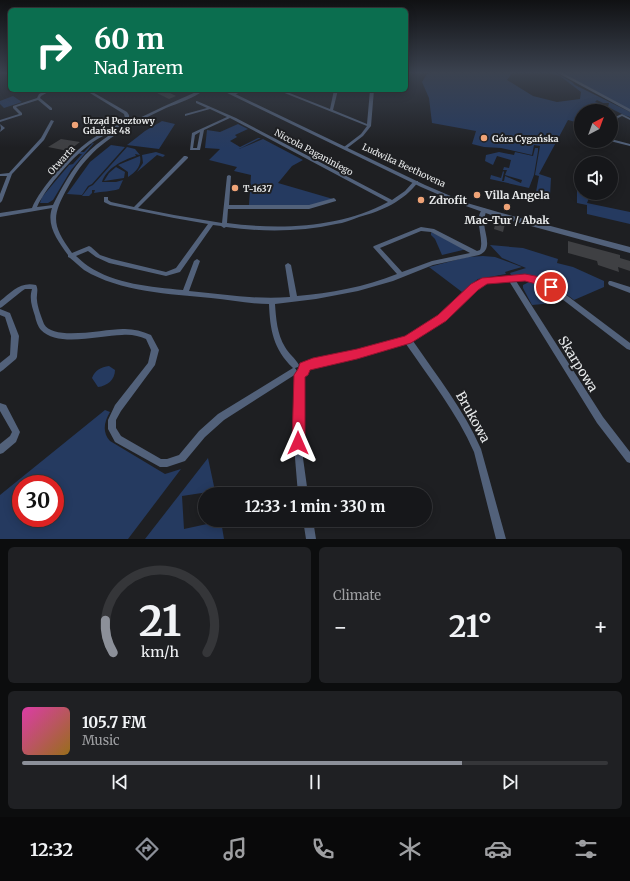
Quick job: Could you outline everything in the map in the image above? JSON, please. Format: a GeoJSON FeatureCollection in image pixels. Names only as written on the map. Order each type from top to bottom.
{"type":"FeatureCollection","features":[{"type":"Feature","properties":{"kind":"street","name":"Otwarta"},"geometry":{"type":"LineString","coordinates":[[34,208],[38,199],[74,156],[89,143],[127,118],[127,115],[99,97]]}},
{"type":"Feature","properties":{"kind":"street"},"geometry":{"type":"LineString","coordinates":[[188,97],[128,127],[99,146],[85,158],[74,172],[54,206],[52,213],[53,226],[63,246],[70,256],[100,276],[138,285],[185,292],[272,301],[294,299],[362,287],[433,263],[482,252],[485,248],[481,223],[484,210]]}},
{"type":"Feature","properties":{"kind":"street","name":"Ludwika Beethovena"},"geometry":{"type":"LineString","coordinates":[[240,97],[416,182],[457,200],[484,210],[630,250]]}},
{"type":"Feature","properties":{"kind":"street"},"geometry":{"type":"LineString","coordinates":[[296,97],[369,126]]}},
{"type":"Feature","properties":{"kind":"street"},"geometry":{"type":"LineString","coordinates":[[330,111],[334,97]]}},
{"type":"Feature","properties":{"kind":"street"},"geometry":{"type":"LineString","coordinates":[[345,148],[362,135],[369,126],[371,97]]}},
{"type":"Feature","properties":{"kind":"street"},"geometry":{"type":"LineString","coordinates":[[604,97],[630,111]]}},
{"type":"Feature","properties":{"kind":"street"},"geometry":{"type":"LineString","coordinates":[[0,121],[21,114],[14,107],[38,99],[51,109]]}},
{"type":"Feature","properties":{"kind":"street","name":"Niccola Paganiniego"},"geometry":{"type":"LineString","coordinates":[[197,102],[229,117],[391,202]]}},
{"type":"Feature","properties":{"kind":"street"},"geometry":{"type":"LineString","coordinates":[[186,115],[209,108]]}},
{"type":"Feature","properties":{"kind":"street"},"geometry":{"type":"LineString","coordinates":[[618,117],[622,115],[630,119]]}},
{"type":"Feature","properties":{"kind":"street"},"geometry":{"type":"LineString","coordinates":[[202,129],[199,149],[191,149],[193,134],[202,129],[229,117]]}},
{"type":"Feature","properties":{"kind":"street"},"geometry":{"type":"LineString","coordinates":[[0,201],[10,174],[43,139],[52,121]]}},
{"type":"Feature","properties":{"kind":"street"},"geometry":{"type":"LineString","coordinates":[[0,125],[3,128],[0,131]]}},
{"type":"Feature","properties":{"kind":"street"},"geometry":{"type":"LineString","coordinates":[[618,142],[630,145]]}},
{"type":"Feature","properties":{"kind":"street"},"geometry":{"type":"LineString","coordinates":[[134,208],[186,157]]}},
{"type":"Feature","properties":{"kind":"street"},"geometry":{"type":"LineString","coordinates":[[0,175],[10,174]]}},
{"type":"Feature","properties":{"kind":"street"},"geometry":{"type":"LineString","coordinates":[[224,226],[229,176]]}},
{"type":"Feature","properties":{"kind":"street"},"geometry":{"type":"LineString","coordinates":[[106,198],[106,201],[110,203],[224,226],[247,229],[301,228],[349,220],[374,211],[391,202],[416,182]]}},
{"type":"Feature","properties":{"kind":"street"},"geometry":{"type":"LineString","coordinates":[[227,207],[309,207],[334,200]]}},
{"type":"Feature","properties":{"kind":"street"},"geometry":{"type":"LineString","coordinates":[[0,215],[34,208],[54,206]]}},
{"type":"Feature","properties":{"kind":"street"},"geometry":{"type":"LineString","coordinates":[[70,256],[88,248],[98,256],[111,261],[171,274],[181,267],[211,224]]}},
{"type":"Feature","properties":{"kind":"street"},"geometry":{"type":"LineString","coordinates":[[401,275],[376,247],[421,229],[432,230],[477,254]]}},
{"type":"Feature","properties":{"kind":"street"},"geometry":{"type":"LineString","coordinates":[[185,292],[197,261]]}},
{"type":"Feature","properties":{"kind":"street"},"geometry":{"type":"LineString","coordinates":[[288,265],[294,299]]}},
{"type":"Feature","properties":{"kind":"street"},"geometry":{"type":"LineString","coordinates":[[0,305],[25,286],[34,286],[35,289],[32,299],[42,327],[52,333],[62,336],[71,336],[136,331],[149,337],[155,350],[155,356],[151,365],[115,413],[111,426],[118,439],[160,463],[167,463],[182,458],[202,434],[221,417],[296,370],[304,372],[304,367],[313,363],[357,354],[408,340],[442,318],[480,283],[492,280],[511,278],[532,279],[551,287],[630,347]]}},
{"type":"Feature","properties":{"kind":"street","name":"Skarpowa"},"geometry":{"type":"LineString","coordinates":[[511,278],[600,420],[630,459]]}},
{"type":"Feature","properties":{"kind":"street"},"geometry":{"type":"LineString","coordinates":[[611,283],[630,290]]}},
{"type":"Feature","properties":{"kind":"street"},"geometry":{"type":"LineString","coordinates":[[272,301],[272,319],[276,336],[283,352],[296,370],[298,458],[302,487]]}},
{"type":"Feature","properties":{"kind":"street"},"geometry":{"type":"LineString","coordinates":[[0,312],[8,315],[15,336],[13,357],[0,368]]}},
{"type":"Feature","properties":{"kind":"street","name":"Brukowa"},"geometry":{"type":"LineString","coordinates":[[408,340],[455,408],[472,438],[478,452],[501,539]]}},
{"type":"Feature","properties":{"kind":"street"},"geometry":{"type":"LineString","coordinates":[[0,407],[3,408],[16,432],[13,439],[0,450]]}},
{"type":"Feature","properties":{"kind":"street"},"geometry":{"type":"LineString","coordinates":[[309,527],[311,539]]}},
{"type":"Feature","properties":{"kind":"shaded area"},"geometry":{"type":"Polygon","coordinates":[[[15,97],[22,102],[4,108],[0,104],[0,101],[15,97]]]}},
{"type":"Feature","properties":{"kind":"shaded area"},"geometry":{"type":"Polygon","coordinates":[[[429,97],[538,97],[557,102],[580,99],[580,97],[600,97],[614,104],[603,103],[597,100],[595,102],[602,104],[574,104],[574,122],[568,120],[539,174],[551,178],[550,196],[536,192],[539,176],[535,175],[540,146],[534,145],[532,155],[501,148],[484,147],[472,144],[476,131],[432,123],[429,97]]]}},
{"type":"Feature","properties":{"kind":"shaded area"},"geometry":{"type":"Polygon","coordinates":[[[607,97],[630,97],[630,110],[607,97]]]}},
{"type":"Feature","properties":{"kind":"shaded area"},"geometry":{"type":"Polygon","coordinates":[[[618,106],[630,112],[630,117],[618,112],[618,106]]]}},
{"type":"Feature","properties":{"kind":"shaded area"},"geometry":{"type":"Polygon","coordinates":[[[162,121],[175,124],[159,149],[127,145],[145,131],[162,121]]]}},
{"type":"Feature","properties":{"kind":"shaded area"},"geometry":{"type":"Polygon","coordinates":[[[238,124],[248,129],[235,135],[237,137],[230,141],[240,147],[261,138],[239,149],[263,139],[303,160],[292,166],[278,183],[333,199],[312,205],[249,205],[251,175],[234,171],[237,167],[209,160],[220,149],[205,148],[207,130],[220,132],[238,124]]]}},
{"type":"Feature","properties":{"kind":"shaded area"},"geometry":{"type":"Polygon","coordinates":[[[94,143],[71,170],[53,200],[48,203],[40,203],[42,197],[69,165],[73,164],[82,154],[79,154],[80,152],[84,152],[92,144],[90,144],[94,143]]]}},
{"type":"Feature","properties":{"kind":"shaded area"},"geometry":{"type":"Polygon","coordinates":[[[111,145],[125,147],[92,184],[88,186],[82,195],[67,194],[90,162],[111,145]]]}},
{"type":"Feature","properties":{"kind":"shaded area"},"geometry":{"type":"Polygon","coordinates":[[[127,147],[135,149],[140,155],[135,154],[136,156],[115,166],[107,173],[102,182],[116,182],[123,180],[119,189],[94,193],[95,190],[92,190],[92,193],[89,196],[82,196],[89,187],[93,185],[127,147]]]}},
{"type":"Feature","properties":{"kind":"shaded area"},"geometry":{"type":"Polygon","coordinates":[[[535,148],[538,148],[538,151],[534,175],[529,188],[490,179],[491,175],[501,178],[503,171],[502,181],[504,181],[505,176],[521,183],[522,180],[505,175],[507,170],[503,170],[504,167],[509,168],[511,160],[497,156],[493,165],[485,161],[486,155],[499,152],[514,155],[515,152],[533,156],[535,148]]]}},
{"type":"Feature","properties":{"kind":"shaded area"},"geometry":{"type":"Polygon","coordinates":[[[156,152],[165,155],[163,157],[157,155],[137,172],[143,163],[142,155],[156,152]]]}},
{"type":"Feature","properties":{"kind":"shaded area"},"geometry":{"type":"Polygon","coordinates":[[[140,156],[138,168],[128,177],[128,172],[118,165],[140,156]]]}},
{"type":"Feature","properties":{"kind":"shaded area"},"geometry":{"type":"Polygon","coordinates":[[[116,167],[125,172],[124,178],[104,181],[109,173],[116,167]]]}},
{"type":"Feature","properties":{"kind":"shaded area"},"geometry":{"type":"Polygon","coordinates":[[[577,200],[588,200],[587,203],[630,212],[630,224],[587,214],[587,205],[577,203],[577,200]]]}},
{"type":"Feature","properties":{"kind":"shaded area"},"geometry":{"type":"Polygon","coordinates":[[[431,232],[467,249],[442,255],[435,239],[431,235],[431,232]]]}},
{"type":"Feature","properties":{"kind":"shaded area"},"geometry":{"type":"Polygon","coordinates":[[[490,245],[523,248],[558,259],[557,263],[573,267],[604,281],[604,287],[574,300],[545,282],[511,275],[510,273],[526,268],[502,258],[490,245]]]}},
{"type":"Feature","properties":{"kind":"shaded area"},"geometry":{"type":"Polygon","coordinates":[[[467,257],[495,257],[522,267],[505,272],[506,274],[478,279],[462,292],[429,267],[467,257]]]}},
{"type":"Feature","properties":{"kind":"shaded area"},"geometry":{"type":"Polygon","coordinates":[[[529,282],[538,283],[564,299],[554,303],[532,305],[523,288],[523,285],[529,282]]]}},
{"type":"Feature","properties":{"kind":"shaded area"},"geometry":{"type":"Polygon","coordinates":[[[109,366],[115,370],[114,377],[107,384],[98,387],[92,378],[93,375],[99,369],[109,366]]]}},
{"type":"Feature","properties":{"kind":"shaded area"},"geometry":{"type":"Polygon","coordinates":[[[105,410],[110,412],[106,419],[105,431],[107,438],[110,441],[165,474],[181,469],[128,539],[0,539],[0,495],[12,485],[12,527],[64,527],[64,475],[25,475],[105,410]]]}},
{"type":"Feature","properties":{"kind":"shaded area"},"geometry":{"type":"Polygon","coordinates":[[[208,458],[214,487],[198,487],[198,494],[182,496],[184,529],[198,526],[222,527],[224,539],[145,539],[208,458]]]}},
{"type":"Feature","properties":{"kind":"building"},"geometry":{"type":"Polygon","coordinates":[[[61,139],[80,142],[68,151],[48,147],[61,139]]]}},
{"type":"Feature","properties":{"kind":"building"},"geometry":{"type":"Polygon","coordinates":[[[496,221],[505,224],[503,232],[494,229],[496,221]]]}},
{"type":"Feature","properties":{"kind":"building"},"geometry":{"type":"Polygon","coordinates":[[[568,241],[620,255],[620,258],[630,261],[630,271],[618,267],[619,272],[598,265],[597,261],[568,253],[568,241]]]}},
{"type":"Feature","properties":{"kind":"place","name":"Urząd Pocztowy Gdańsk 48"},"geometry":{"type":"Point","coordinates":[75,125]}},
{"type":"Feature","properties":{"kind":"place","name":"Góra Cygańska"},"geometry":{"type":"Point","coordinates":[484,138]}},
{"type":"Feature","properties":{"kind":"place","name":"T-1637"},"geometry":{"type":"Point","coordinates":[235,188]}},
{"type":"Feature","properties":{"kind":"place","name":"Villa Angela"},"geometry":{"type":"Point","coordinates":[477,195]}},
{"type":"Feature","properties":{"kind":"place","name":"Zdrofit"},"geometry":{"type":"Point","coordinates":[421,200]}},
{"type":"Feature","properties":{"kind":"place","name":"Mac-Tur / Abak"},"geometry":{"type":"Point","coordinates":[507,207]}},
{"type":"Feature","properties":{"kind":"route"},"geometry":{"type":"LineString","coordinates":[[298,443],[300,389],[299,375],[304,372],[304,367],[313,363],[357,354],[408,340],[442,318],[474,287],[486,281],[525,278],[538,280],[551,287]]}}]}
